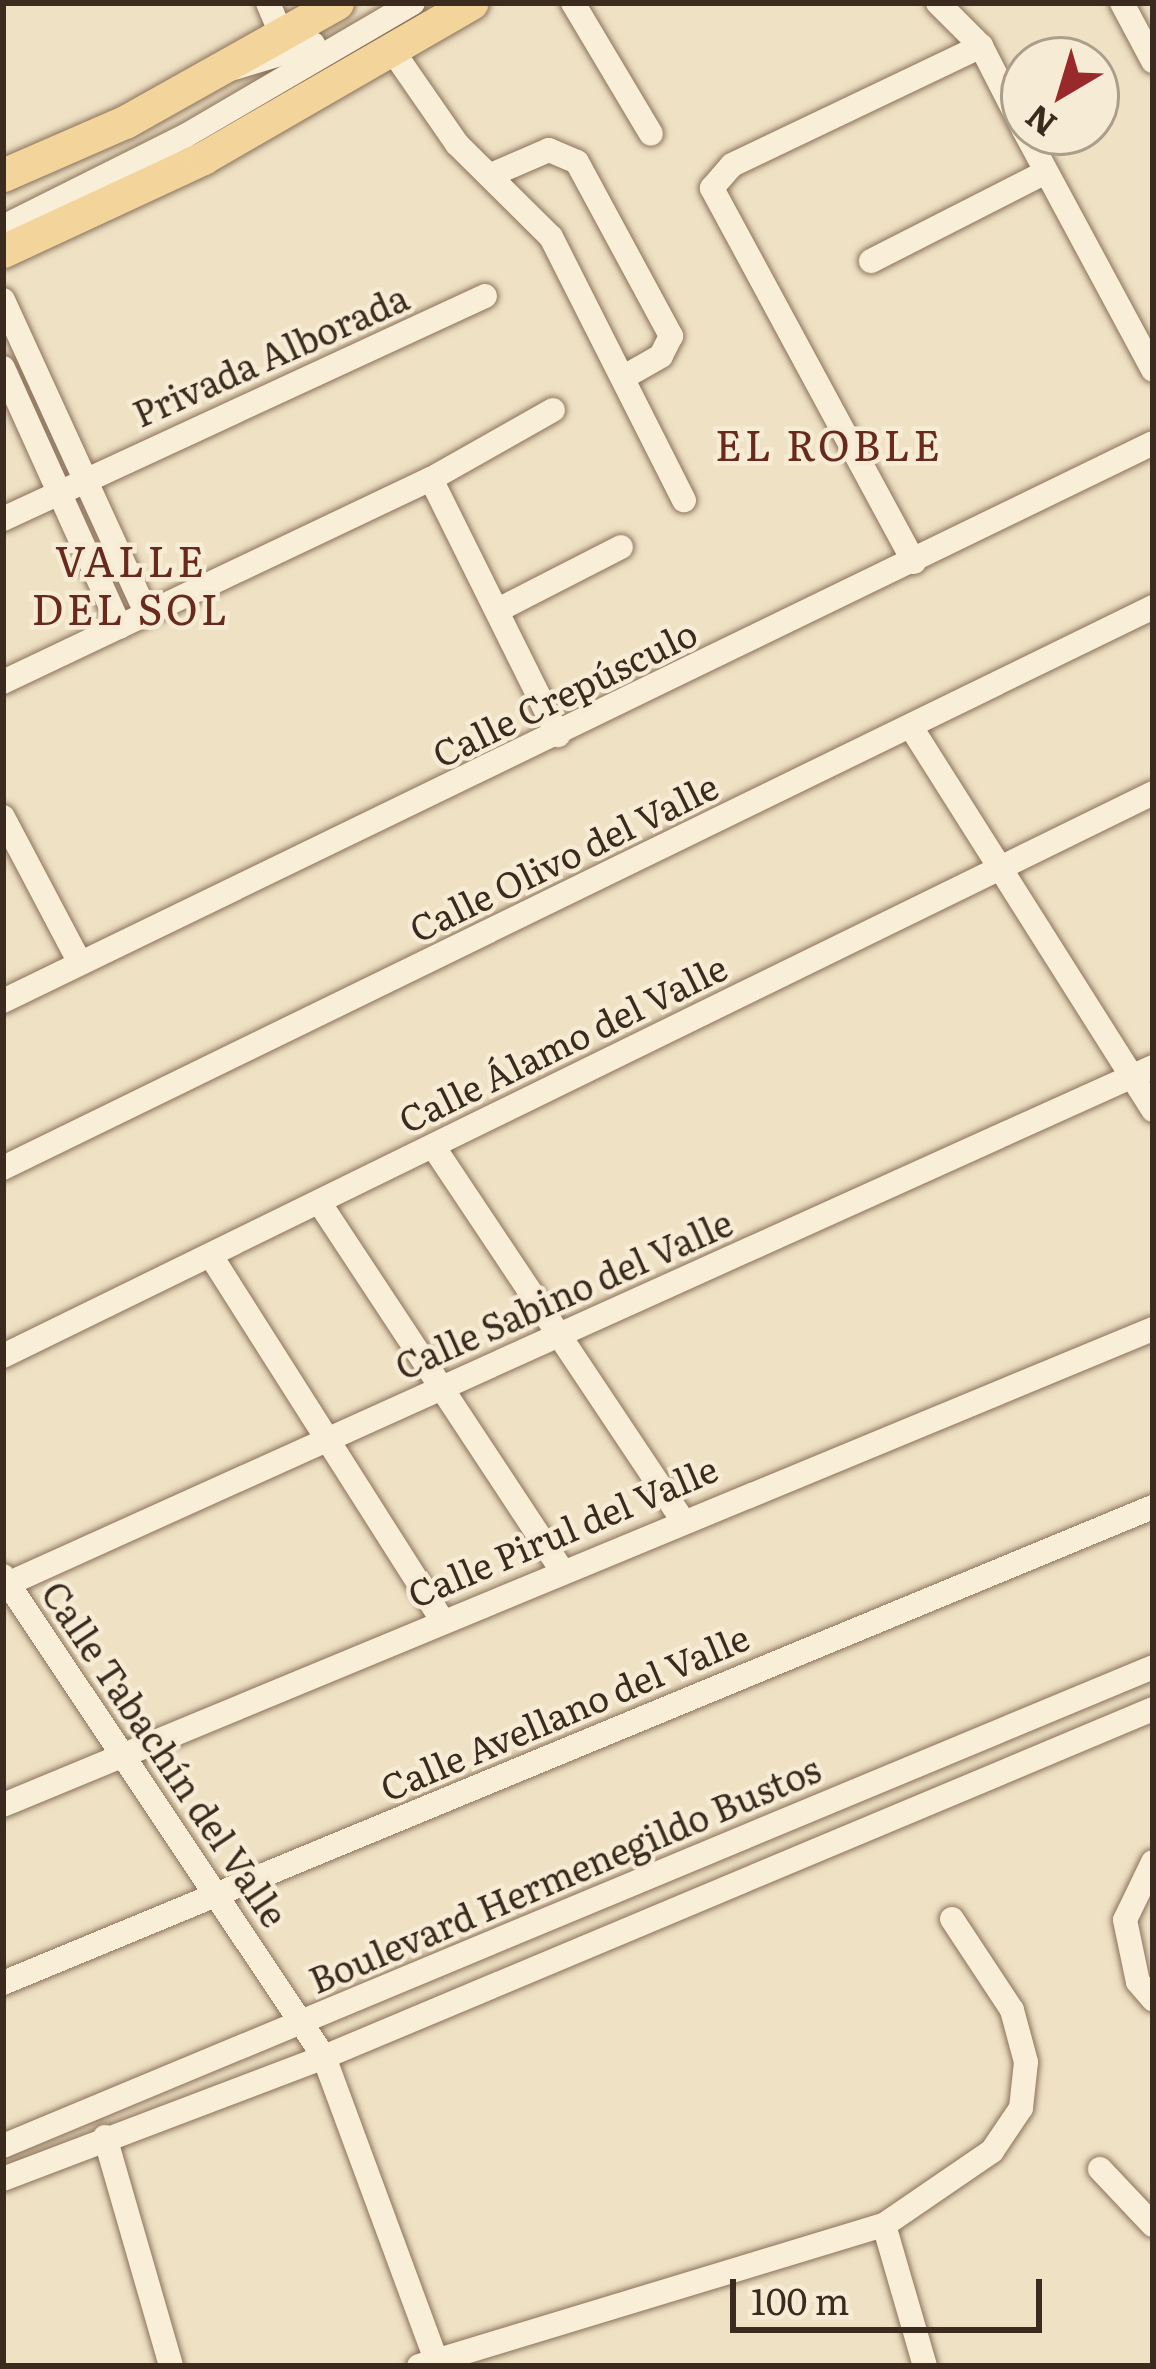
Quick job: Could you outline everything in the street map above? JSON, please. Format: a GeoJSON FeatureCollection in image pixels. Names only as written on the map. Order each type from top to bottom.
{"type":"FeatureCollection","features":[{"type":"Feature","properties":{"kind":"main road"},"geometry":{"type":"LineString","coordinates":[[3,251],[202,158],[472,3]]}},
{"type":"Feature","properties":{"kind":"main road"},"geometry":{"type":"LineString","coordinates":[[3,175],[210,73],[274,19],[326,6]]}},
{"type":"Feature","properties":{"kind":"street"},"geometry":{"type":"LineString","coordinates":[[210,73],[278,61],[382,3]]}},
{"type":"Feature","properties":{"kind":"street"},"geometry":{"type":"LineString","coordinates":[[3,227],[185,136],[412,3]]}},
{"type":"Feature","properties":{"kind":"street"},"geometry":{"type":"LineString","coordinates":[[573,3],[651,134]]}},
{"type":"Feature","properties":{"kind":"street"},"geometry":{"type":"LineString","coordinates":[[938,3],[981,46],[1000,84]]}},
{"type":"Feature","properties":{"kind":"street"},"geometry":{"type":"LineString","coordinates":[[1122,3],[1153,61]]}},
{"type":"Feature","properties":{"kind":"street"},"geometry":{"type":"LineString","coordinates":[[914,562],[712,188],[732,165],[981,46]]}},
{"type":"Feature","properties":{"kind":"street"},"geometry":{"type":"LineString","coordinates":[[392,50],[491,175],[551,237],[684,500]]}},
{"type":"Feature","properties":{"kind":"street"},"geometry":{"type":"LineString","coordinates":[[491,175],[549,150],[577,162],[670,336],[661,356],[624,377]]}},
{"type":"Feature","properties":{"kind":"street"},"geometry":{"type":"LineString","coordinates":[[1037,156],[1153,370]]}},
{"type":"Feature","properties":{"kind":"street"},"geometry":{"type":"LineString","coordinates":[[871,261],[1046,172]]}},
{"type":"Feature","properties":{"kind":"street","name":"Privada Alborada"},"geometry":{"type":"LineString","coordinates":[[3,519],[85,477],[484,296]]}},
{"type":"Feature","properties":{"kind":"street"},"geometry":{"type":"LineString","coordinates":[[3,300],[147,614]]}},
{"type":"Feature","properties":{"kind":"street"},"geometry":{"type":"LineString","coordinates":[[3,368],[119,627]]}},
{"type":"Feature","properties":{"kind":"street"},"geometry":{"type":"LineString","coordinates":[[3,682],[431,479],[553,410]]}},
{"type":"Feature","properties":{"kind":"street","name":"Calle Crepúsculo"},"geometry":{"type":"LineString","coordinates":[[3,1001],[558,736],[1153,443]]}},
{"type":"Feature","properties":{"kind":"street"},"geometry":{"type":"LineString","coordinates":[[431,479],[558,736]]}},
{"type":"Feature","properties":{"kind":"street"},"geometry":{"type":"LineString","coordinates":[[498,610],[621,547]]}},
{"type":"Feature","properties":{"kind":"street","name":"Calle Olivo del Valle"},"geometry":{"type":"LineString","coordinates":[[3,1168],[1153,607]]}},
{"type":"Feature","properties":{"kind":"street"},"geometry":{"type":"LineString","coordinates":[[911,727],[1143,1072],[1153,1110]]}},
{"type":"Feature","properties":{"kind":"street","name":"Calle Álamo del Valle"},"geometry":{"type":"LineString","coordinates":[[3,1356],[1153,793]]}},
{"type":"Feature","properties":{"kind":"street"},"geometry":{"type":"LineString","coordinates":[[6,830],[80,963]]}},
{"type":"Feature","properties":{"kind":"street","name":"Calle Sabino del Valle"},"geometry":{"type":"LineString","coordinates":[[5,1582],[1143,1072]]}},
{"type":"Feature","properties":{"kind":"street"},"geometry":{"type":"LineString","coordinates":[[433,1146],[681,1517]]}},
{"type":"Feature","properties":{"kind":"street"},"geometry":{"type":"LineString","coordinates":[[319,1202],[561,1569]]}},
{"type":"Feature","properties":{"kind":"street"},"geometry":{"type":"LineString","coordinates":[[211,1256],[442,1620]]}},
{"type":"Feature","properties":{"kind":"street","name":"Calle Pirul del Valle"},"geometry":{"type":"LineString","coordinates":[[3,1805],[681,1517],[1153,1329]]}},
{"type":"Feature","properties":{"kind":"street","name":"Calle Avellano del Valle"},"geometry":{"type":"LineString","coordinates":[[3,1983],[1153,1507]]}},
{"type":"Feature","properties":{"kind":"street","name":"Calle Tabachín del Valle"},"geometry":{"type":"LineString","coordinates":[[5,1582],[325,2057],[431,2364]]}},
{"type":"Feature","properties":{"kind":"street","name":"Boulevard Hermenegildo Bustos"},"geometry":{"type":"LineString","coordinates":[[3,2146],[1153,1667]]}},
{"type":"Feature","properties":{"kind":"street","name":"Boulevard Hermenegildo Bustos"},"geometry":{"type":"LineString","coordinates":[[3,2180],[105,2137],[325,2057],[1153,1709]]}},
{"type":"Feature","properties":{"kind":"street"},"geometry":{"type":"LineString","coordinates":[[1153,1862],[1125,1920],[1138,1982],[1153,1999]]}},
{"type":"Feature","properties":{"kind":"street"},"geometry":{"type":"LineString","coordinates":[[431,2364],[884,2225],[992,2151],[1021,2108],[1026,2062],[1012,2010],[952,1919]]}},
{"type":"Feature","properties":{"kind":"street"},"geometry":{"type":"LineString","coordinates":[[105,2137],[171,2366]]}},
{"type":"Feature","properties":{"kind":"street"},"geometry":{"type":"LineString","coordinates":[[1100,2169],[1153,2225]]}},
{"type":"Feature","properties":{"kind":"street"},"geometry":{"type":"LineString","coordinates":[[884,2225],[925,2366]]}},
{"type":"Feature","properties":{"kind":"district","name":"EL ROBLE"},"geometry":{"type":"Point","coordinates":[829,443]}},
{"type":"Feature","properties":{"kind":"district","name":"VALLE DEL SOL"},"geometry":{"type":"Point","coordinates":[131,583]}}]}
